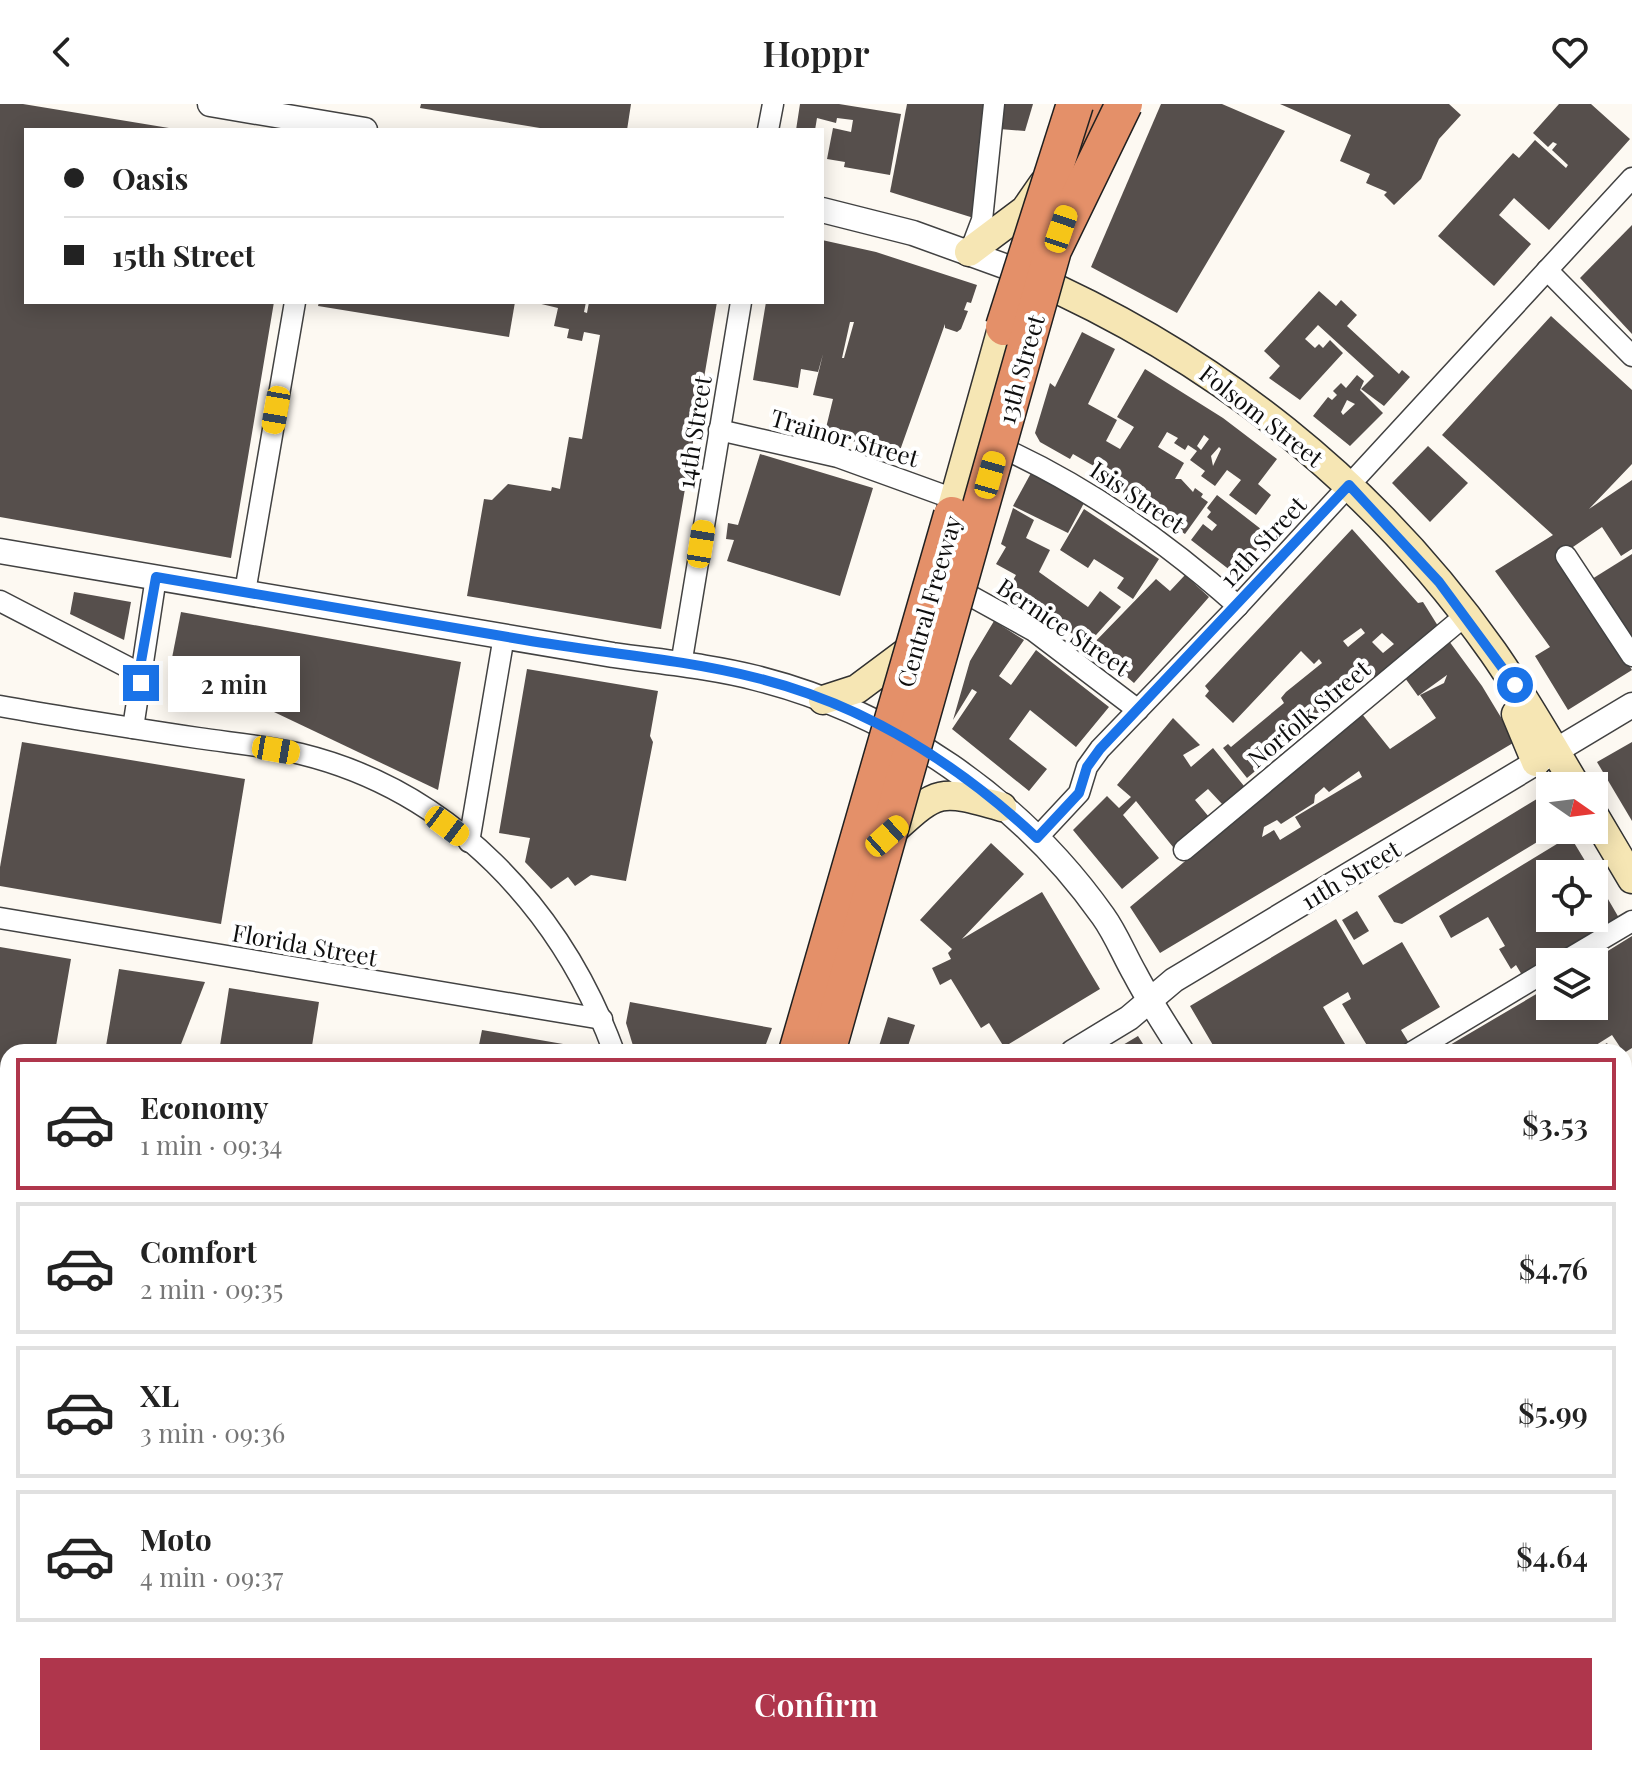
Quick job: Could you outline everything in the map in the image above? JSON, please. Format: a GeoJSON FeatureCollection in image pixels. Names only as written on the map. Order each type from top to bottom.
{"type":"FeatureCollection","features":[{"type":"Feature","properties":{"kind":"highway","name":"Central Freeway"},"geometry":{"type":"LineString","coordinates":[[797,1044],[1018,278],[1074,104]]}},
{"type":"Feature","properties":{"kind":"highway"},"geometry":{"type":"LineString","coordinates":[[1048,266],[1104,104]]}},
{"type":"Feature","properties":{"kind":"highway"},"geometry":{"type":"LineString","coordinates":[[1048,266],[1124,104]]}},
{"type":"Feature","properties":{"kind":"highway","name":"Central Freeway"},"geometry":{"type":"LineString","coordinates":[[828,1044],[1048,266]]}},
{"type":"Feature","properties":{"kind":"main road","name":"13th Street"},"geometry":{"type":"LineString","coordinates":[[797,1044],[1018,271],[1074,104]]}},
{"type":"Feature","properties":{"kind":"main road"},"geometry":{"type":"LineString","coordinates":[[969,252],[1025,210],[1050,173]]}},
{"type":"Feature","properties":{"kind":"main road","name":"13th Street"},"geometry":{"type":"LineString","coordinates":[[828,1044],[1048,266]]}},
{"type":"Feature","properties":{"kind":"main road","name":"Folsom Street"},"geometry":{"type":"LineString","coordinates":[[1018,271],[1048,266],[1255,404],[1349,485],[1408,545],[1466,615],[1499,661],[1546,756],[1562,772]]}},
{"type":"Feature","properties":{"kind":"main road"},"geometry":{"type":"LineString","coordinates":[[823,700],[857,689],[912,648]]}},
{"type":"Feature","properties":{"kind":"main road"},"geometry":{"type":"LineString","coordinates":[[887,836],[921,807],[946,793],[1002,807]]}},
{"type":"Feature","properties":{"kind":"main road"},"geometry":{"type":"LineString","coordinates":[[1608,839],[1632,879]]}},
{"type":"Feature","properties":{"kind":"street"},"geometry":{"type":"LineString","coordinates":[[210,104],[326,119],[358,128]]}},
{"type":"Feature","properties":{"kind":"street"},"geometry":{"type":"LineString","coordinates":[[768,128],[773,104]]}},
{"type":"Feature","properties":{"kind":"street"},"geometry":{"type":"LineString","coordinates":[[969,252],[982,220],[994,104]]}},
{"type":"Feature","properties":{"kind":"street","name":"12th Street"},"geometry":{"type":"LineString","coordinates":[[1037,838],[1079,793],[1087,767],[1100,749],[1238,606],[1632,178]]}},
{"type":"Feature","properties":{"kind":"street","name":"Folsom Street"},"geometry":{"type":"LineString","coordinates":[[824,211],[913,233],[1018,271]]}},
{"type":"Feature","properties":{"kind":"street"},"geometry":{"type":"LineString","coordinates":[[1547,270],[1632,356]]}},
{"type":"Feature","properties":{"kind":"street"},"geometry":{"type":"LineString","coordinates":[[245,592],[295,304]]}},
{"type":"Feature","properties":{"kind":"street","name":"14th Street"},"geometry":{"type":"LineString","coordinates":[[681,665],[741,304]]}},
{"type":"Feature","properties":{"kind":"street","name":"Trainor Street"},"geometry":{"type":"LineString","coordinates":[[719,430],[838,457],[954,499]]}},
{"type":"Feature","properties":{"kind":"street","name":"Isis Street"},"geometry":{"type":"LineString","coordinates":[[998,446],[1052,471],[1129,518],[1238,606]]}},
{"type":"Feature","properties":{"kind":"street"},"geometry":{"type":"LineString","coordinates":[[0,551],[757,678],[823,700],[914,742],[1002,807],[1037,838],[1103,917],[1177,1044]]}},
{"type":"Feature","properties":{"kind":"street"},"geometry":{"type":"LineString","coordinates":[[1566,556],[1632,656]]}},
{"type":"Feature","properties":{"kind":"street"},"geometry":{"type":"LineString","coordinates":[[133,728],[156,577]]}},
{"type":"Feature","properties":{"kind":"street","name":"Bernice Street"},"geometry":{"type":"LineString","coordinates":[[958,589],[1001,610],[1044,638],[1138,710]]}},
{"type":"Feature","properties":{"kind":"street"},"geometry":{"type":"LineString","coordinates":[[0,601],[139,673]]}},
{"type":"Feature","properties":{"kind":"street","name":"Norfolk Street"},"geometry":{"type":"LineString","coordinates":[[1184,850],[1466,615]]}},
{"type":"Feature","properties":{"kind":"street"},"geometry":{"type":"LineString","coordinates":[[469,842],[504,636]]}},
{"type":"Feature","properties":{"kind":"street","name":"11th Street"},"geometry":{"type":"LineString","coordinates":[[1086,1044],[1129,1018],[1186,973],[1632,705]]}},
{"type":"Feature","properties":{"kind":"street"},"geometry":{"type":"LineString","coordinates":[[0,706],[300,754],[350,771],[423,809],[469,842],[520,888],[543,915],[585,980],[611,1044]]}},
{"type":"Feature","properties":{"kind":"street","name":"Florida Street"},"geometry":{"type":"LineString","coordinates":[[0,918],[602,1019]]}},
{"type":"Feature","properties":{"kind":"street"},"geometry":{"type":"LineString","coordinates":[[1587,948],[1632,921]]}},
{"type":"Feature","properties":{"kind":"street"},"geometry":{"type":"LineString","coordinates":[[1425,1044],[1536,977]]}},
{"type":"Feature","properties":{"kind":"building"},"geometry":{"type":"Polygon","coordinates":[[[0,104],[23,104],[169,128],[24,128],[24,304],[274,304],[231,558],[0,517],[0,104]]]}},
{"type":"Feature","properties":{"kind":"building"},"geometry":{"type":"Polygon","coordinates":[[[421,104],[631,104],[627,128],[540,128],[420,108],[421,104]]]}},
{"type":"Feature","properties":{"kind":"building"},"geometry":{"type":"Polygon","coordinates":[[[800,104],[839,104],[901,114],[890,175],[844,167],[845,162],[827,159],[833,128],[851,132],[853,120],[837,118],[836,123],[817,118],[815,128],[796,128],[800,104]]]}},
{"type":"Feature","properties":{"kind":"building"},"geometry":{"type":"Polygon","coordinates":[[[907,104],[988,104],[977,219],[890,192],[907,104]]]}},
{"type":"Feature","properties":{"kind":"building"},"geometry":{"type":"Polygon","coordinates":[[[1001,104],[1033,104],[1025,131],[999,129],[1001,104]]]}},
{"type":"Feature","properties":{"kind":"building"},"geometry":{"type":"Polygon","coordinates":[[[1161,104],[1222,104],[1285,131],[1177,313],[1091,267],[1161,104]]]}},
{"type":"Feature","properties":{"kind":"building"},"geometry":{"type":"Polygon","coordinates":[[[1280,104],[1449,104],[1461,115],[1439,139],[1421,179],[1394,205],[1384,195],[1387,192],[1366,183],[1370,174],[1340,161],[1351,135],[1280,104]]]}},
{"type":"Feature","properties":{"kind":"building"},"geometry":{"type":"Polygon","coordinates":[[[1559,104],[1591,104],[1630,139],[1549,230],[1514,198],[1499,215],[1531,244],[1494,286],[1438,236],[1513,153],[1519,158],[1535,140],[1566,168],[1568,165],[1552,150],[1557,144],[1553,142],[1548,147],[1533,133],[1559,104]]]}},
{"type":"Feature","properties":{"kind":"building"},"geometry":{"type":"Polygon","coordinates":[[[1632,225],[1632,334],[1580,278],[1632,225]]]}},
{"type":"Feature","properties":{"kind":"building"},"geometry":{"type":"Polygon","coordinates":[[[824,240],[876,252],[977,285],[971,303],[967,302],[964,310],[968,311],[961,329],[957,332],[945,328],[945,324],[898,456],[825,432],[833,399],[813,395],[823,354],[818,372],[801,369],[798,388],[753,380],[766,304],[824,304],[824,240]],[[850,322],[844,358],[854,322],[850,322]]]}},
{"type":"Feature","properties":{"kind":"building"},"geometry":{"type":"Polygon","coordinates":[[[1319,291],[1336,306],[1341,300],[1357,315],[1347,326],[1399,374],[1402,370],[1410,377],[1384,406],[1361,389],[1374,376],[1318,325],[1305,339],[1315,348],[1319,344],[1323,348],[1330,340],[1343,353],[1300,400],[1269,378],[1280,366],[1264,351],[1319,291]]]}},
{"type":"Feature","properties":{"kind":"building"},"geometry":{"type":"Polygon","coordinates":[[[318,304],[515,304],[509,337],[318,304]]]}},
{"type":"Feature","properties":{"kind":"building"},"geometry":{"type":"Polygon","coordinates":[[[541,304],[586,304],[584,312],[587,313],[589,304],[717,304],[661,629],[467,596],[484,499],[492,500],[508,484],[551,491],[552,487],[560,489],[569,437],[582,439],[600,335],[584,332],[582,341],[567,338],[569,329],[554,326],[558,308],[541,304]]]}},
{"type":"Feature","properties":{"kind":"building"},"geometry":{"type":"Polygon","coordinates":[[[1551,316],[1632,390],[1632,464],[1589,509],[1632,480],[1632,549],[1621,556],[1602,527],[1557,558],[1632,670],[1568,710],[1535,656],[1550,647],[1495,571],[1553,535],[1442,435],[1551,316]]]}},
{"type":"Feature","properties":{"kind":"building"},"geometry":{"type":"Polygon","coordinates":[[[1082,332],[1115,349],[1088,404],[1117,420],[1106,441],[1120,449],[1134,427],[1117,417],[1145,369],[1223,418],[1277,459],[1258,484],[1271,495],[1256,515],[1229,495],[1241,480],[1227,470],[1215,486],[1201,476],[1205,471],[1190,460],[1197,451],[1188,445],[1185,450],[1174,443],[1178,438],[1167,432],[1158,447],[1184,463],[1175,479],[1181,479],[1193,492],[1195,488],[1208,502],[1185,534],[1102,479],[1106,473],[1073,454],[1070,459],[1040,442],[1035,433],[1050,383],[1055,387],[1082,332]],[[1204,435],[1197,446],[1201,450],[1209,439],[1204,435]],[[1219,447],[1211,456],[1213,466],[1221,449],[1219,447]]]}},
{"type":"Feature","properties":{"kind":"building"},"geometry":{"type":"Polygon","coordinates":[[[1357,375],[1364,381],[1360,390],[1383,413],[1350,446],[1313,416],[1328,397],[1332,400],[1337,395],[1333,391],[1341,383],[1346,388],[1357,375]],[[1347,400],[1341,412],[1343,415],[1355,404],[1347,400]]]}},
{"type":"Feature","properties":{"kind":"building"},"geometry":{"type":"Polygon","coordinates":[[[1428,446],[1468,483],[1430,522],[1392,483],[1428,446]]]}},
{"type":"Feature","properties":{"kind":"building"},"geometry":{"type":"Polygon","coordinates":[[[760,454],[873,488],[840,596],[727,561],[734,540],[726,539],[728,523],[738,525],[760,454]]]}},
{"type":"Feature","properties":{"kind":"building"},"geometry":{"type":"Polygon","coordinates":[[[1031,473],[1084,503],[1068,533],[1013,506],[1031,473]]]}},
{"type":"Feature","properties":{"kind":"building"},"geometry":{"type":"Polygon","coordinates":[[[1217,495],[1266,533],[1256,544],[1259,547],[1235,574],[1191,540],[1203,524],[1212,531],[1217,525],[1207,517],[1211,512],[1207,508],[1217,495]]]}},
{"type":"Feature","properties":{"kind":"building"},"geometry":{"type":"Polygon","coordinates":[[[1013,508],[1034,520],[1026,538],[1050,550],[1039,572],[1088,607],[1100,591],[1121,607],[1088,644],[1007,591],[1016,575],[996,564],[1006,547],[1001,544],[1013,508]]]}},
{"type":"Feature","properties":{"kind":"building"},"geometry":{"type":"Polygon","coordinates":[[[1084,509],[1159,559],[1133,599],[1117,588],[1124,578],[1094,559],[1088,568],[1060,550],[1084,509]]]}},
{"type":"Feature","properties":{"kind":"building"},"geometry":{"type":"Polygon","coordinates":[[[1352,529],[1418,603],[1423,602],[1438,626],[1375,678],[1371,673],[1247,778],[1223,748],[1228,744],[1231,747],[1284,703],[1281,698],[1286,692],[1322,663],[1319,659],[1314,664],[1301,651],[1233,723],[1205,696],[1209,691],[1205,686],[1352,529]],[[1361,628],[1343,641],[1348,647],[1365,633],[1361,628]],[[1382,633],[1372,642],[1383,653],[1394,644],[1382,633]]]}},
{"type":"Feature","properties":{"kind":"building"},"geometry":{"type":"Polygon","coordinates":[[[1632,554],[1632,644],[1592,579],[1632,554]]]}},
{"type":"Feature","properties":{"kind":"building"},"geometry":{"type":"Polygon","coordinates":[[[1185,575],[1209,597],[1134,683],[1091,646],[1156,579],[1170,591],[1185,575]]]}},
{"type":"Feature","properties":{"kind":"building"},"geometry":{"type":"Polygon","coordinates":[[[74,592],[131,602],[124,640],[70,614],[74,592]]]}},
{"type":"Feature","properties":{"kind":"building"},"geometry":{"type":"Polygon","coordinates":[[[181,612],[461,662],[438,790],[171,663],[181,612]]]}},
{"type":"Feature","properties":{"kind":"building"},"geometry":{"type":"Polygon","coordinates":[[[994,621],[1024,640],[999,676],[1011,685],[1036,650],[1109,707],[1076,747],[1030,710],[1009,739],[1047,769],[1029,791],[952,729],[977,692],[972,689],[953,720],[970,661],[994,621]]]}},
{"type":"Feature","properties":{"kind":"building"},"geometry":{"type":"Polygon","coordinates":[[[1449,641],[1482,686],[1514,739],[1513,743],[1160,953],[1130,907],[1362,714],[1390,749],[1436,718],[1420,695],[1444,683],[1447,675],[1418,696],[1405,678],[1449,641]],[[1359,771],[1329,792],[1324,787],[1315,795],[1314,803],[1281,824],[1277,820],[1264,827],[1262,837],[1274,830],[1280,840],[1301,827],[1295,817],[1362,777],[1359,771]]]}},
{"type":"Feature","properties":{"kind":"building"},"geometry":{"type":"Polygon","coordinates":[[[527,669],[658,691],[650,736],[653,742],[626,881],[591,875],[575,886],[568,877],[551,889],[525,862],[530,838],[499,833],[527,669]]]}},
{"type":"Feature","properties":{"kind":"building"},"geometry":{"type":"Polygon","coordinates":[[[1173,718],[1200,745],[1183,755],[1191,767],[1213,748],[1244,786],[1223,805],[1208,789],[1195,800],[1209,817],[1173,847],[1136,801],[1123,815],[1159,858],[1122,889],[1073,830],[1107,796],[1119,808],[1131,797],[1117,785],[1173,718]]]}},
{"type":"Feature","properties":{"kind":"building"},"geometry":{"type":"Polygon","coordinates":[[[22,742],[245,779],[221,924],[0,886],[0,867],[22,742]]]}},
{"type":"Feature","properties":{"kind":"building"},"geometry":{"type":"Polygon","coordinates":[[[1632,742],[1632,821],[1608,781],[1608,772],[1603,772],[1597,762],[1632,742]]]}},
{"type":"Feature","properties":{"kind":"building"},"geometry":{"type":"Polygon","coordinates":[[[1536,799],[1536,843],[1402,924],[1394,922],[1378,896],[1536,799]]]}},
{"type":"Feature","properties":{"kind":"building"},"geometry":{"type":"Polygon","coordinates":[[[991,843],[1024,874],[962,939],[1042,892],[1100,989],[1009,1044],[1002,1044],[989,1023],[981,1028],[951,979],[940,985],[932,968],[951,959],[948,953],[952,949],[920,920],[991,843]]]}},
{"type":"Feature","properties":{"kind":"building"},"geometry":{"type":"Polygon","coordinates":[[[1557,844],[1575,844],[1585,860],[1536,860],[1536,932],[1595,932],[1568,948],[1536,948],[1536,967],[1522,975],[1516,965],[1511,969],[1499,949],[1505,946],[1488,917],[1451,938],[1439,916],[1557,844]]]}},
{"type":"Feature","properties":{"kind":"building"},"geometry":{"type":"Polygon","coordinates":[[[1608,899],[1619,918],[1608,924],[1608,899]]]}},
{"type":"Feature","properties":{"kind":"building"},"geometry":{"type":"Polygon","coordinates":[[[1357,911],[1369,931],[1354,940],[1342,920],[1357,911]]]}},
{"type":"Feature","properties":{"kind":"building"},"geometry":{"type":"Polygon","coordinates":[[[1336,919],[1363,965],[1402,942],[1440,1007],[1401,1030],[1407,1044],[1366,1044],[1342,1004],[1351,999],[1348,992],[1323,1007],[1345,1044],[1212,1044],[1190,1006],[1336,919]]]}},
{"type":"Feature","properties":{"kind":"building"},"geometry":{"type":"Polygon","coordinates":[[[1632,936],[1632,1044],[1618,1044],[1612,1035],[1598,1044],[1452,1044],[1536,994],[1536,1020],[1608,1020],[1608,951],[1632,936]]]}},
{"type":"Feature","properties":{"kind":"building"},"geometry":{"type":"Polygon","coordinates":[[[0,947],[71,959],[56,1044],[0,1044],[0,947]]]}},
{"type":"Feature","properties":{"kind":"building"},"geometry":{"type":"Polygon","coordinates":[[[119,969],[205,982],[181,1044],[106,1044],[119,969]]]}},
{"type":"Feature","properties":{"kind":"building"},"geometry":{"type":"Polygon","coordinates":[[[229,988],[319,1002],[312,1044],[220,1044],[229,988]]]}},
{"type":"Feature","properties":{"kind":"building"},"geometry":{"type":"Polygon","coordinates":[[[630,1002],[772,1028],[766,1044],[633,1044],[626,1023],[630,1002]]]}},
{"type":"Feature","properties":{"kind":"building"},"geometry":{"type":"Polygon","coordinates":[[[888,1017],[915,1025],[909,1044],[880,1044],[888,1017]]]}},
{"type":"Feature","properties":{"kind":"building"},"geometry":{"type":"Polygon","coordinates":[[[482,1030],[563,1044],[479,1044],[482,1030]]]}},
{"type":"Feature","properties":{"kind":"building"},"geometry":{"type":"Polygon","coordinates":[[[1138,1036],[1143,1044],[1124,1044],[1138,1036]]]}},
{"type":"Feature","properties":{"kind":"route"},"geometry":{"type":"LineString","coordinates":[[141,683],[139,673],[156,577],[613,655],[706,667],[792,688],[889,728],[971,782],[1037,838],[1079,793],[1087,767],[1100,749],[1349,485],[1408,545],[1439,582],[1515,685]]}}]}
